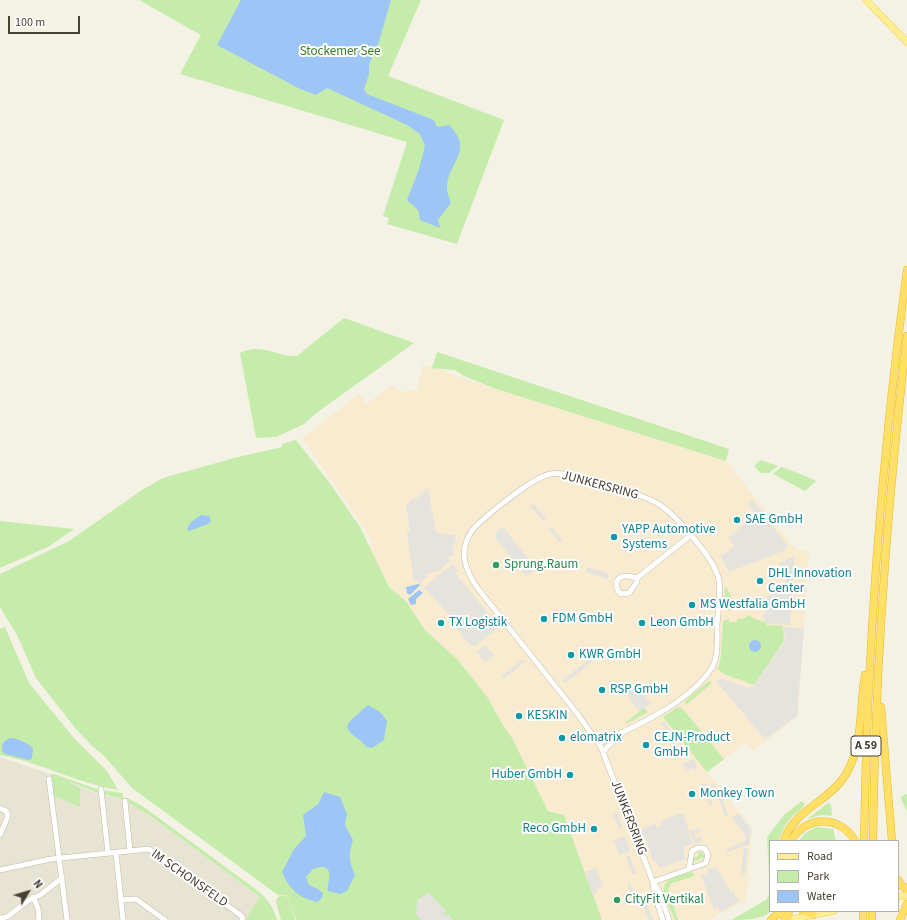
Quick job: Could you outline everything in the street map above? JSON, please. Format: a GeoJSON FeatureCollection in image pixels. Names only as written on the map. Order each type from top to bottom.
{"type":"FeatureCollection","features":[{"type":"Feature","properties":{"kind":"highway","name":"A 59"},"geometry":{"type":"LineString","coordinates":[[864,840],[869,652],[885,461],[907,270]]}},
{"type":"Feature","properties":{"kind":"highway","name":"A 59"},"geometry":{"type":"LineString","coordinates":[[872,840],[879,665],[892,461],[907,336]]}},
{"type":"Feature","properties":{"kind":"highway"},"geometry":{"type":"LineString","coordinates":[[784,840],[792,824],[834,790],[843,779],[851,764],[859,732],[863,685],[869,652]]}},
{"type":"Feature","properties":{"kind":"highway"},"geometry":{"type":"LineString","coordinates":[[879,665],[884,755],[892,840]]}},
{"type":"Feature","properties":{"kind":"highway"},"geometry":{"type":"LineString","coordinates":[[792,840],[803,827],[821,821],[832,822],[843,827],[854,840]]}},
{"type":"Feature","properties":{"kind":"highway"},"geometry":{"type":"LineString","coordinates":[[899,882],[902,886],[907,889]]}},
{"type":"Feature","properties":{"kind":"highway"},"geometry":{"type":"LineString","coordinates":[[899,920],[907,904]]}},
{"type":"Feature","properties":{"kind":"highway"},"geometry":{"type":"LineString","coordinates":[[771,920],[780,912]]}},
{"type":"Feature","properties":{"kind":"highway"},"geometry":{"type":"LineString","coordinates":[[806,912],[813,915]]}},
{"type":"Feature","properties":{"kind":"main road"},"geometry":{"type":"LineString","coordinates":[[866,0],[907,42]]}},
{"type":"Feature","properties":{"kind":"main road"},"geometry":{"type":"LineString","coordinates":[[787,920],[829,912]]}},
{"type":"Feature","properties":{"kind":"street","name":"JUNKERSRING"},"geometry":{"type":"LineString","coordinates":[[598,743],[624,733],[654,717],[689,692],[704,678],[714,662],[719,582],[714,567],[691,535],[665,508],[654,501],[566,474],[551,474],[530,484],[485,518],[468,536],[463,558],[466,569],[473,582],[576,712],[598,743],[653,882],[659,891],[669,920]]}},
{"type":"Feature","properties":{"kind":"street"},"geometry":{"type":"LineString","coordinates":[[637,578],[626,575],[620,578],[616,584],[618,591],[625,594],[629,593],[637,582],[637,578],[691,535]]}},
{"type":"Feature","properties":{"kind":"street","name":"JUNKERSRING"},"geometry":{"type":"LineString","coordinates":[[603,753],[607,747],[624,733]]}},
{"type":"Feature","properties":{"kind":"street"},"geometry":{"type":"LineString","coordinates":[[49,779],[60,858],[66,920]]}},
{"type":"Feature","properties":{"kind":"street"},"geometry":{"type":"LineString","coordinates":[[101,789],[108,854]]}},
{"type":"Feature","properties":{"kind":"street"},"geometry":{"type":"LineString","coordinates":[[125,801],[130,851]]}},
{"type":"Feature","properties":{"kind":"street"},"geometry":{"type":"LineString","coordinates":[[0,808],[6,811],[8,816],[0,834]]}},
{"type":"Feature","properties":{"kind":"street"},"geometry":{"type":"LineString","coordinates":[[653,882],[689,868],[696,868],[706,862],[708,854],[704,848],[698,848],[692,851],[689,868]]}},
{"type":"Feature","properties":{"kind":"street","name":"IM SCHONSFELD"},"geometry":{"type":"LineString","coordinates":[[0,870],[60,858],[146,849],[151,850],[239,914],[243,918],[242,920]]}},
{"type":"Feature","properties":{"kind":"street"},"geometry":{"type":"LineString","coordinates":[[116,853],[122,920]]}},
{"type":"Feature","properties":{"kind":"street"},"geometry":{"type":"LineString","coordinates":[[0,917],[7,917],[33,897],[40,895],[62,878]]}},
{"type":"Feature","properties":{"kind":"street","name":"JUNKERSRING"},"geometry":{"type":"LineString","coordinates":[[653,882],[655,896],[663,920]]}},
{"type":"Feature","properties":{"kind":"street"},"geometry":{"type":"LineString","coordinates":[[33,897],[38,908],[38,920]]}},
{"type":"Feature","properties":{"kind":"street"},"geometry":{"type":"LineString","coordinates":[[121,900],[136,899],[165,920]]}},
{"type":"Feature","properties":{"kind":"shaded area"},"geometry":{"type":"Polygon","coordinates":[[[423,364],[489,387],[726,461],[796,550],[809,551],[798,716],[753,751],[746,742],[707,772],[752,828],[746,901],[708,920],[602,920],[564,815],[548,811],[512,738],[501,722],[488,698],[458,660],[425,630],[406,601],[389,587],[369,547],[373,545],[366,531],[302,438],[359,394],[367,404],[391,385],[403,392],[417,389],[423,364]]]}},
{"type":"Feature","properties":{"kind":"shaded area"},"geometry":{"type":"Polygon","coordinates":[[[428,488],[436,533],[455,535],[456,543],[452,544],[454,556],[448,557],[450,561],[438,571],[426,574],[427,579],[423,579],[423,583],[419,584],[418,580],[414,581],[407,532],[410,531],[406,504],[409,504],[410,500],[417,498],[428,488]]]}},
{"type":"Feature","properties":{"kind":"shaded area"},"geometry":{"type":"Polygon","coordinates":[[[752,500],[788,546],[783,551],[729,572],[721,556],[734,546],[728,538],[756,515],[748,504],[752,500]]]}},
{"type":"Feature","properties":{"kind":"shaded area"},"geometry":{"type":"Polygon","coordinates":[[[533,503],[546,519],[543,521],[530,506],[533,503]]]}},
{"type":"Feature","properties":{"kind":"shaded area"},"geometry":{"type":"Polygon","coordinates":[[[502,526],[536,569],[526,576],[494,536],[502,526]]]}},
{"type":"Feature","properties":{"kind":"shaded area"},"geometry":{"type":"Polygon","coordinates":[[[552,527],[562,540],[559,542],[549,529],[552,527]]]}},
{"type":"Feature","properties":{"kind":"shaded area"},"geometry":{"type":"Polygon","coordinates":[[[794,557],[790,625],[766,624],[763,615],[766,612],[763,599],[788,587],[779,563],[794,557]]]}},
{"type":"Feature","properties":{"kind":"shaded area"},"geometry":{"type":"Polygon","coordinates":[[[453,564],[458,571],[453,575],[456,574],[499,627],[475,646],[470,645],[449,619],[451,617],[424,587],[453,564]]]}},
{"type":"Feature","properties":{"kind":"shaded area"},"geometry":{"type":"Polygon","coordinates":[[[587,567],[609,574],[608,579],[586,572],[587,567]]]}},
{"type":"Feature","properties":{"kind":"shaded area"},"geometry":{"type":"Polygon","coordinates":[[[784,627],[804,628],[797,716],[765,739],[716,681],[722,679],[748,688],[754,686],[785,641],[784,627]]]}},
{"type":"Feature","properties":{"kind":"shaded area"},"geometry":{"type":"Polygon","coordinates":[[[485,645],[494,655],[485,662],[477,652],[485,645]]]}},
{"type":"Feature","properties":{"kind":"shaded area"},"geometry":{"type":"Polygon","coordinates":[[[597,653],[600,656],[565,683],[563,680],[597,653]]]}},
{"type":"Feature","properties":{"kind":"shaded area"},"geometry":{"type":"Polygon","coordinates":[[[523,659],[525,662],[503,679],[501,677],[523,659]]]}},
{"type":"Feature","properties":{"kind":"shaded area"},"geometry":{"type":"Polygon","coordinates":[[[635,684],[651,704],[639,711],[624,692],[635,684]]]}},
{"type":"Feature","properties":{"kind":"shaded area"},"geometry":{"type":"Polygon","coordinates":[[[664,721],[675,736],[672,738],[661,723],[664,721]]]}},
{"type":"Feature","properties":{"kind":"shaded area"},"geometry":{"type":"Polygon","coordinates":[[[0,757],[67,780],[97,794],[121,799],[139,808],[260,897],[248,915],[274,920],[0,920],[0,757]]]}},
{"type":"Feature","properties":{"kind":"shaded area"},"geometry":{"type":"Polygon","coordinates":[[[694,759],[697,769],[694,771],[693,768],[686,770],[683,763],[694,759]]]}},
{"type":"Feature","properties":{"kind":"shaded area"},"geometry":{"type":"Polygon","coordinates":[[[620,783],[634,820],[632,821],[618,784],[620,783]]]}},
{"type":"Feature","properties":{"kind":"shaded area"},"geometry":{"type":"Polygon","coordinates":[[[705,783],[713,805],[710,806],[702,784],[705,783]]]}},
{"type":"Feature","properties":{"kind":"shaded area"},"geometry":{"type":"Polygon","coordinates":[[[714,784],[728,815],[725,816],[719,800],[717,800],[711,785],[714,784]]]}},
{"type":"Feature","properties":{"kind":"shaded area"},"geometry":{"type":"Polygon","coordinates":[[[617,813],[622,828],[619,829],[613,814],[617,813]]]}},
{"type":"Feature","properties":{"kind":"shaded area"},"geometry":{"type":"Polygon","coordinates":[[[738,813],[751,829],[749,844],[727,852],[726,850],[746,840],[746,836],[732,818],[738,813]]]}},
{"type":"Feature","properties":{"kind":"shaded area"},"geometry":{"type":"Polygon","coordinates":[[[679,814],[683,814],[693,843],[683,847],[685,859],[659,868],[656,861],[654,862],[645,837],[643,837],[640,830],[655,823],[657,827],[662,825],[661,821],[679,814]]]}},
{"type":"Feature","properties":{"kind":"shaded area"},"geometry":{"type":"Polygon","coordinates":[[[700,828],[701,832],[694,834],[696,839],[702,837],[703,841],[695,844],[690,831],[700,828]]]}},
{"type":"Feature","properties":{"kind":"shaded area"},"geometry":{"type":"Polygon","coordinates":[[[625,836],[630,851],[619,855],[614,840],[625,836]]]}},
{"type":"Feature","properties":{"kind":"shaded area"},"geometry":{"type":"Polygon","coordinates":[[[744,848],[748,848],[745,875],[741,874],[744,848]]]}},
{"type":"Feature","properties":{"kind":"shaded area"},"geometry":{"type":"Polygon","coordinates":[[[630,856],[636,873],[632,874],[626,857],[630,856]]]}},
{"type":"Feature","properties":{"kind":"shaded area"},"geometry":{"type":"Polygon","coordinates":[[[716,867],[731,892],[733,891],[739,901],[720,912],[718,907],[714,909],[701,875],[709,875],[707,870],[716,867]]]}},
{"type":"Feature","properties":{"kind":"shaded area"},"geometry":{"type":"Polygon","coordinates":[[[596,868],[603,887],[596,889],[597,893],[593,894],[585,872],[596,868]]]}},
{"type":"Feature","properties":{"kind":"shaded area"},"geometry":{"type":"Polygon","coordinates":[[[630,883],[637,902],[634,903],[627,885],[630,883]]]}},
{"type":"Feature","properties":{"kind":"shaded area"},"geometry":{"type":"Polygon","coordinates":[[[429,893],[446,911],[443,914],[445,916],[448,914],[453,920],[421,920],[415,913],[418,910],[416,907],[418,899],[429,893]]]}},
{"type":"Feature","properties":{"kind":"shaded area"},"geometry":{"type":"Polygon","coordinates":[[[643,894],[653,920],[649,920],[644,908],[640,895],[643,894]]]}},
{"type":"Feature","properties":{"kind":"green space","name":"Stockemer See"},"geometry":{"type":"Polygon","coordinates":[[[139,0],[421,0],[388,76],[504,120],[457,244],[387,224],[389,218],[383,216],[407,142],[180,74],[201,35],[139,0]]]}},
{"type":"Feature","properties":{"kind":"green space"},"geometry":{"type":"Polygon","coordinates":[[[344,318],[414,343],[319,411],[304,424],[276,437],[256,438],[240,353],[248,350],[262,349],[289,356],[297,356],[344,318]]]}},
{"type":"Feature","properties":{"kind":"green space"},"geometry":{"type":"Polygon","coordinates":[[[437,352],[729,449],[726,461],[496,389],[464,376],[455,370],[432,368],[437,352]]]}},
{"type":"Feature","properties":{"kind":"green space"},"geometry":{"type":"Polygon","coordinates":[[[296,440],[329,482],[360,527],[389,587],[406,601],[425,630],[458,660],[488,698],[501,722],[512,738],[548,811],[564,815],[602,920],[296,920],[290,901],[295,920],[281,920],[276,902],[277,898],[281,896],[132,788],[104,756],[75,728],[36,678],[18,637],[0,607],[0,574],[69,541],[142,490],[163,478],[234,458],[282,447],[282,444],[296,440]]]}},
{"type":"Feature","properties":{"kind":"green space"},"geometry":{"type":"Polygon","coordinates":[[[761,460],[778,466],[769,473],[761,473],[754,466],[761,460]]]}},
{"type":"Feature","properties":{"kind":"green space"},"geometry":{"type":"Polygon","coordinates":[[[781,467],[816,481],[805,491],[773,474],[781,467]]]}},
{"type":"Feature","properties":{"kind":"green space"},"geometry":{"type":"Polygon","coordinates":[[[0,521],[74,529],[48,547],[0,568],[0,521]]]}},
{"type":"Feature","properties":{"kind":"green space"},"geometry":{"type":"Polygon","coordinates":[[[725,587],[730,593],[733,603],[733,608],[729,611],[724,609],[725,587]]]}},
{"type":"Feature","properties":{"kind":"green space"},"geometry":{"type":"Polygon","coordinates":[[[750,615],[754,619],[766,622],[766,625],[783,626],[784,641],[754,685],[724,674],[718,669],[721,656],[723,621],[729,619],[729,622],[737,622],[737,619],[742,619],[750,615]]]}},
{"type":"Feature","properties":{"kind":"green space"},"geometry":{"type":"Polygon","coordinates":[[[5,627],[29,683],[74,738],[107,771],[118,790],[88,783],[30,763],[0,755],[0,629],[5,627]]]}},
{"type":"Feature","properties":{"kind":"green space"},"geometry":{"type":"Polygon","coordinates":[[[709,681],[712,683],[686,705],[685,701],[709,681]]]}},
{"type":"Feature","properties":{"kind":"green space"},"geometry":{"type":"Polygon","coordinates":[[[678,707],[682,708],[724,759],[707,772],[663,717],[678,707]]]}},
{"type":"Feature","properties":{"kind":"green space"},"geometry":{"type":"Polygon","coordinates":[[[644,708],[648,712],[626,724],[625,723],[644,708]]]}},
{"type":"Feature","properties":{"kind":"green space"},"geometry":{"type":"Polygon","coordinates":[[[51,773],[100,790],[100,794],[61,778],[80,788],[80,807],[54,796],[51,773]]]}},
{"type":"Feature","properties":{"kind":"green space"},"geometry":{"type":"Polygon","coordinates":[[[101,790],[123,793],[123,799],[102,794],[101,790]]]}},
{"type":"Feature","properties":{"kind":"green space"},"geometry":{"type":"Polygon","coordinates":[[[907,794],[907,811],[900,797],[907,794]]]}},
{"type":"Feature","properties":{"kind":"green space"},"geometry":{"type":"Polygon","coordinates":[[[125,797],[141,805],[258,891],[271,906],[277,920],[246,920],[260,897],[149,815],[126,801],[125,797]]]}},
{"type":"Feature","properties":{"kind":"green space"},"geometry":{"type":"Polygon","coordinates":[[[802,801],[805,804],[787,823],[779,840],[769,840],[769,875],[767,837],[785,814],[802,801]]]}},
{"type":"Feature","properties":{"kind":"green space"},"geometry":{"type":"Polygon","coordinates":[[[828,803],[831,804],[832,816],[821,815],[807,819],[828,803]]]}},
{"type":"Feature","properties":{"kind":"green space"},"geometry":{"type":"Polygon","coordinates":[[[816,827],[833,829],[836,840],[800,840],[804,834],[816,827]]]}},
{"type":"Feature","properties":{"kind":"green space"},"geometry":{"type":"Polygon","coordinates":[[[697,851],[702,852],[705,857],[703,861],[703,857],[694,862],[694,866],[692,866],[692,858],[699,855],[697,851]]]}},
{"type":"Feature","properties":{"kind":"green space"},"geometry":{"type":"Polygon","coordinates":[[[692,872],[695,876],[672,883],[668,888],[678,920],[675,920],[667,902],[664,888],[670,879],[692,872]]]}},
{"type":"Feature","properties":{"kind":"green space"},"geometry":{"type":"Polygon","coordinates":[[[769,896],[769,912],[771,912],[768,914],[752,919],[731,920],[766,900],[769,896]]]}},
{"type":"Feature","properties":{"kind":"water","name":"Stockemer See"},"geometry":{"type":"Polygon","coordinates":[[[241,0],[391,0],[378,45],[369,64],[369,74],[364,89],[367,94],[434,120],[437,127],[449,125],[456,134],[460,142],[460,149],[448,179],[447,188],[451,203],[438,220],[440,228],[420,220],[418,210],[407,200],[419,169],[425,146],[420,134],[407,125],[327,88],[316,95],[300,89],[217,45],[241,0]]]}},
{"type":"Feature","properties":{"kind":"water"},"geometry":{"type":"Polygon","coordinates":[[[201,515],[209,516],[211,521],[208,524],[189,531],[187,529],[191,522],[201,515]]]}},
{"type":"Feature","properties":{"kind":"water"},"geometry":{"type":"Polygon","coordinates":[[[418,584],[420,585],[410,595],[407,593],[406,587],[418,584]]]}},
{"type":"Feature","properties":{"kind":"water"},"geometry":{"type":"Polygon","coordinates":[[[419,590],[423,593],[416,599],[416,604],[411,605],[408,599],[419,590]]]}},
{"type":"Feature","properties":{"kind":"water"},"geometry":{"type":"Polygon","coordinates":[[[753,640],[757,640],[761,646],[757,652],[753,652],[749,648],[749,644],[753,640]]]}},
{"type":"Feature","properties":{"kind":"water"},"geometry":{"type":"Polygon","coordinates":[[[368,705],[380,712],[387,721],[384,740],[372,748],[366,747],[350,732],[347,726],[350,721],[368,705]]]}},
{"type":"Feature","properties":{"kind":"water"},"geometry":{"type":"Polygon","coordinates":[[[10,738],[22,741],[33,748],[32,758],[29,760],[5,754],[2,751],[3,745],[6,740],[10,738]]]}},
{"type":"Feature","properties":{"kind":"water"},"geometry":{"type":"Polygon","coordinates":[[[324,792],[340,797],[347,814],[345,824],[353,840],[350,850],[350,858],[351,866],[355,875],[347,891],[340,894],[328,891],[329,871],[327,868],[323,867],[313,869],[306,877],[309,885],[323,893],[322,898],[317,902],[305,898],[295,892],[282,872],[294,849],[306,836],[303,815],[318,804],[324,792]]]}},
{"type":"Feature","properties":{"kind":"place","name":"SAE GmbH"},"geometry":{"type":"Point","coordinates":[737,520]}},
{"type":"Feature","properties":{"kind":"place","name":"YAPP Automotive Systems"},"geometry":{"type":"Point","coordinates":[614,537]}},
{"type":"Feature","properties":{"kind":"place","name":"Sprung.Raum"},"geometry":{"type":"Point","coordinates":[496,565]}},
{"type":"Feature","properties":{"kind":"place","name":"DHL Innovation Center"},"geometry":{"type":"Point","coordinates":[760,581]}},
{"type":"Feature","properties":{"kind":"place","name":"MS Westfalia GmbH"},"geometry":{"type":"Point","coordinates":[692,605]}},
{"type":"Feature","properties":{"kind":"place","name":"FDM GmbH"},"geometry":{"type":"Point","coordinates":[544,619]}},
{"type":"Feature","properties":{"kind":"place","name":"TX Logistik"},"geometry":{"type":"Point","coordinates":[441,623]}},
{"type":"Feature","properties":{"kind":"place","name":"Leon GmbH"},"geometry":{"type":"Point","coordinates":[642,623]}},
{"type":"Feature","properties":{"kind":"place","name":"KWR GmbH"},"geometry":{"type":"Point","coordinates":[571,655]}},
{"type":"Feature","properties":{"kind":"place","name":"RSP GmbH"},"geometry":{"type":"Point","coordinates":[602,690]}},
{"type":"Feature","properties":{"kind":"place","name":"KESKIN"},"geometry":{"type":"Point","coordinates":[519,716]}},
{"type":"Feature","properties":{"kind":"place","name":"elomatrix"},"geometry":{"type":"Point","coordinates":[562,738]}},
{"type":"Feature","properties":{"kind":"place","name":"CEJN-Product GmbH"},"geometry":{"type":"Point","coordinates":[646,745]}},
{"type":"Feature","properties":{"kind":"place","name":"Huber GmbH"},"geometry":{"type":"Point","coordinates":[570,775]}},
{"type":"Feature","properties":{"kind":"place","name":"Monkey Town"},"geometry":{"type":"Point","coordinates":[692,794]}},
{"type":"Feature","properties":{"kind":"place","name":"Reco GmbH"},"geometry":{"type":"Point","coordinates":[594,829]}},
{"type":"Feature","properties":{"kind":"place","name":"CityFit Vertikal"},"geometry":{"type":"Point","coordinates":[617,900]}}]}
